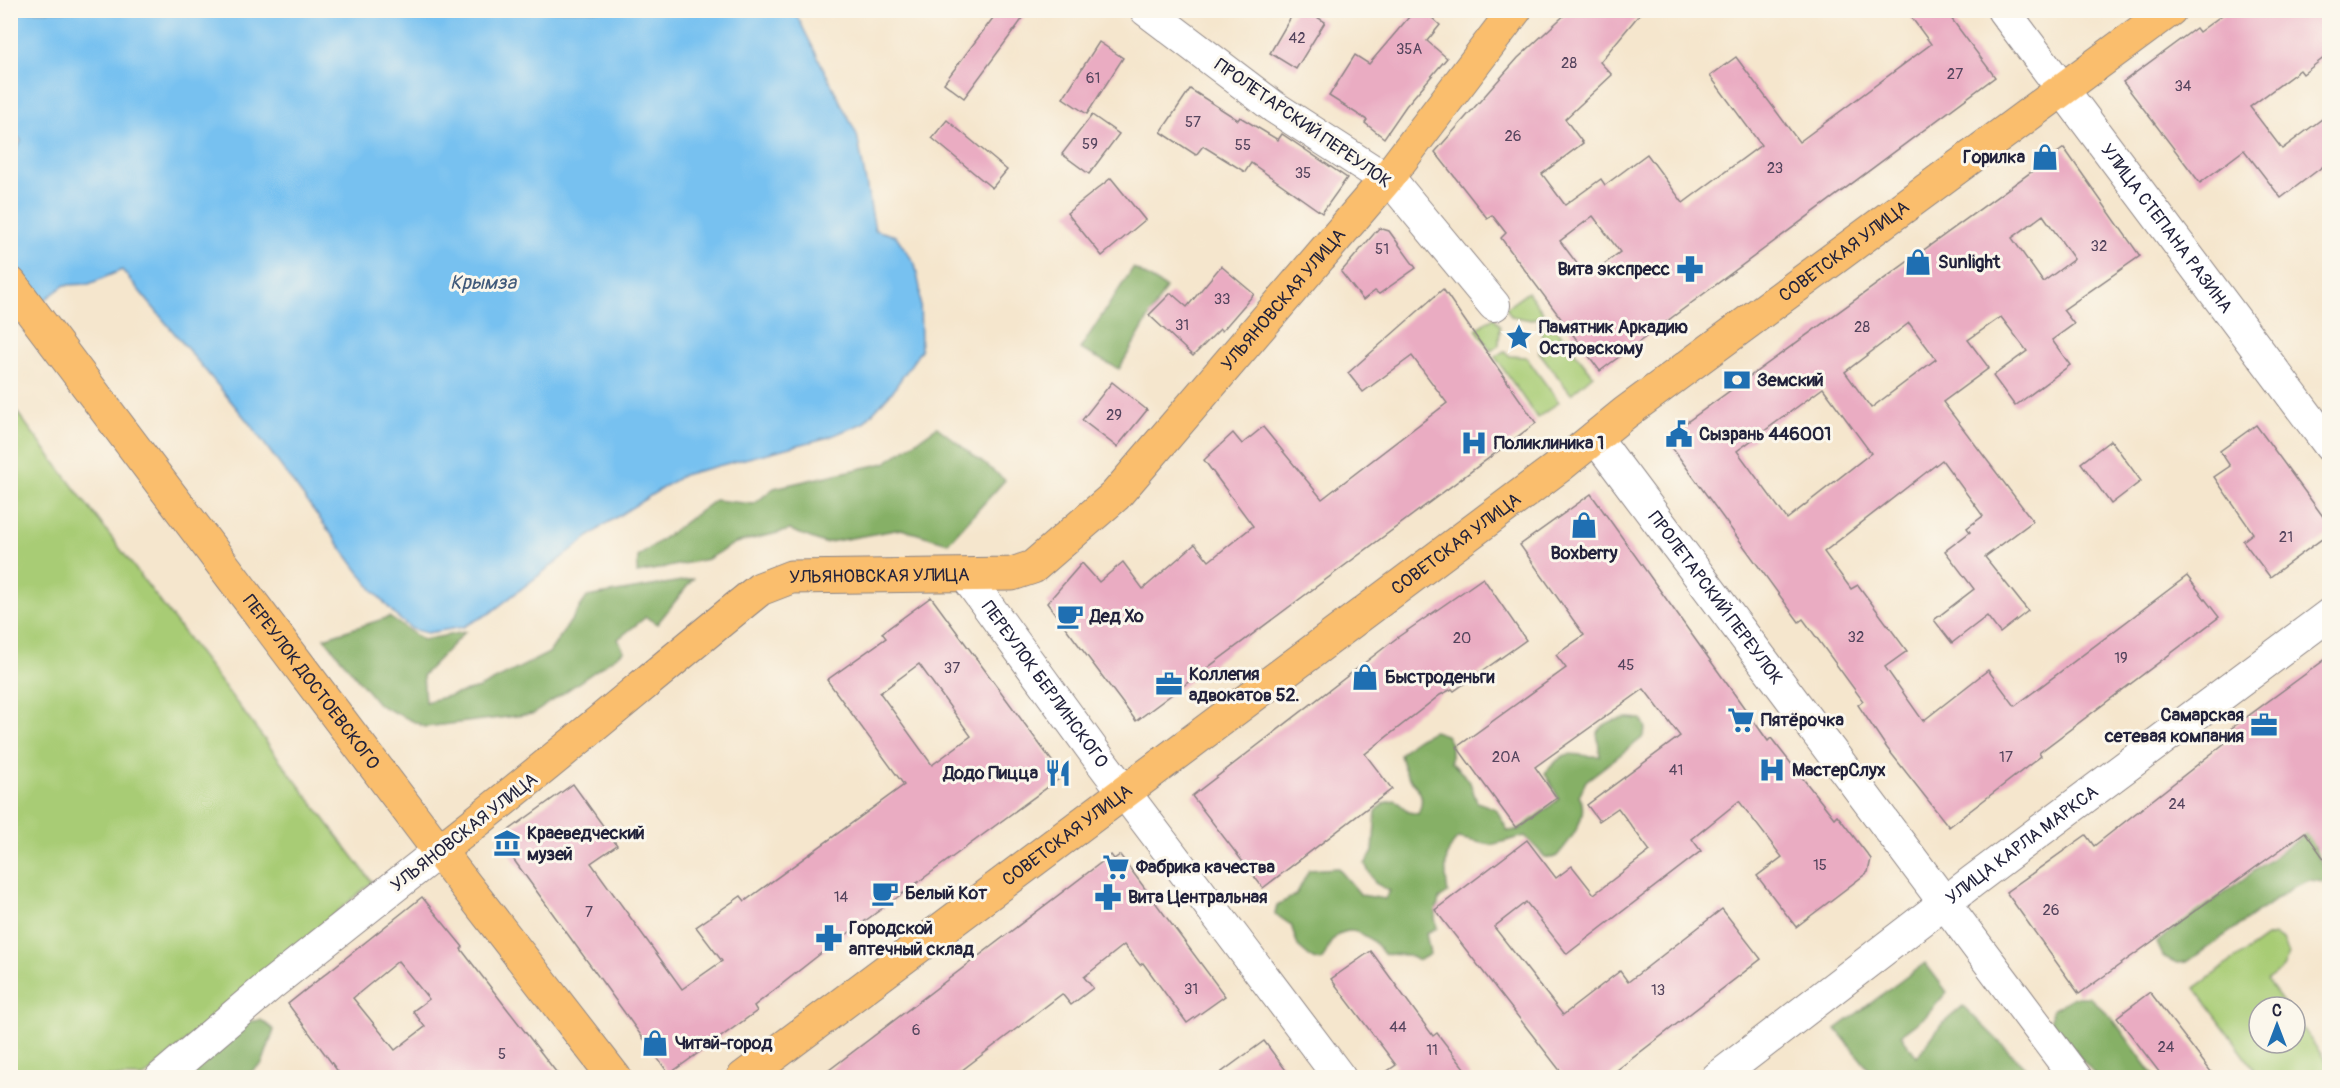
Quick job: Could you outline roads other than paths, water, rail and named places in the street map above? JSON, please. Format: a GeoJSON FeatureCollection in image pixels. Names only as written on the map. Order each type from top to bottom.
{"type":"FeatureCollection","features":[{"type":"Feature","properties":{"kind":"main road","name":"УЛЬЯНОВСКАЯ УЛИЦА"},"geometry":{"type":"LineString","coordinates":[[439,851],[534,778],[676,657],[760,589],[773,582],[791,577],[1012,574],[1033,567],[1115,496],[1388,177],[1515,10]]}},
{"type":"Feature","properties":{"kind":"main road","name":"СОВЕТСКАЯ УЛИЦА"},"geometry":{"type":"LineString","coordinates":[[743,1077],[1595,437],[2030,113],[2064,91],[2170,10]]}},
{"type":"Feature","properties":{"kind":"main road","name":"ПЕРЕУЛОК ДОСТОЕВСКОГО"},"geometry":{"type":"LineString","coordinates":[[10,283],[439,851],[615,1077]]}},
{"type":"Feature","properties":{"kind":"street","name":"ПРОЛЕТАРСКИЙ ПЕРЕУЛОК"},"geometry":{"type":"LineString","coordinates":[[1146,10],[1274,107],[1370,169],[1388,177],[1494,305]]}},
{"type":"Feature","properties":{"kind":"street","name":"УЛИЦА СТЕПАНА РАЗИНА"},"geometry":{"type":"LineString","coordinates":[[2003,10],[2330,446]]}},
{"type":"Feature","properties":{"kind":"street","name":"ПРОЛЕТАРСКИЙ ПЕРЕУЛОК"},"geometry":{"type":"LineString","coordinates":[[1595,437],[2076,1077]]}},
{"type":"Feature","properties":{"kind":"street","name":"ПЕРЕУЛОК БЕРЛИНСКОГО"},"geometry":{"type":"LineString","coordinates":[[966,576],[1124,791],[1340,1077]]}},
{"type":"Feature","properties":{"kind":"street","name":"УЛИЦА КАРЛА МАРКСА"},"geometry":{"type":"LineString","coordinates":[[1717,1077],[1945,902],[2330,614]]}},
{"type":"Feature","properties":{"kind":"street","name":"УЛЬЯНОВСКАЯ УЛИЦА"},"geometry":{"type":"LineString","coordinates":[[161,1077],[269,986],[439,851]]}},
{"type":"Feature","properties":{"kind":"water","name":"Крымза"},"geometry":{"type":"Polygon","coordinates":[[[794,10],[857,135],[875,230],[896,236],[915,264],[920,288],[921,350],[892,392],[863,423],[829,437],[683,475],[604,525],[490,613],[463,627],[427,633],[412,629],[397,617],[371,588],[249,423],[122,270],[89,284],[65,285],[13,323],[11,329],[11,158],[21,141],[11,127],[10,34],[20,11],[794,10]]]}},
{"type":"Feature","properties":{"kind":"place","name":"Горилка"},"geometry":{"type":"Point","coordinates":[2045,157]}},
{"type":"Feature","properties":{"kind":"place","name":"Sunlight"},"geometry":{"type":"Point","coordinates":[1918,262]}},
{"type":"Feature","properties":{"kind":"place","name":"Вита экспресс"},"geometry":{"type":"Point","coordinates":[1690,269]}},
{"type":"Feature","properties":{"kind":"place","name":"Памятник Аркадию Островскому"},"geometry":{"type":"Point","coordinates":[1519,337]}},
{"type":"Feature","properties":{"kind":"place","name":"Земский"},"geometry":{"type":"Point","coordinates":[1737,380]}},
{"type":"Feature","properties":{"kind":"place","name":"Сызрань 446001"},"geometry":{"type":"Point","coordinates":[1679,434]}},
{"type":"Feature","properties":{"kind":"place","name":"Поликлиника 1"},"geometry":{"type":"Point","coordinates":[1474,443]}},
{"type":"Feature","properties":{"kind":"place","name":"Boxberry"},"geometry":{"type":"Point","coordinates":[1584,525]}},
{"type":"Feature","properties":{"kind":"place","name":"Дед Хо"},"geometry":{"type":"Point","coordinates":[1070,616]}},
{"type":"Feature","properties":{"kind":"place","name":"Быстроденьги"},"geometry":{"type":"Point","coordinates":[1365,677]}},
{"type":"Feature","properties":{"kind":"place","name":"Коллегия адвокатов 52."},"geometry":{"type":"Point","coordinates":[1169,684]}},
{"type":"Feature","properties":{"kind":"place","name":"Пятёрочка"},"geometry":{"type":"Point","coordinates":[1741,720]}},
{"type":"Feature","properties":{"kind":"place","name":"Самарская сетевая компания"},"geometry":{"type":"Point","coordinates":[2264,725]}},
{"type":"Feature","properties":{"kind":"place","name":"МастерСлух"},"geometry":{"type":"Point","coordinates":[1772,770]}},
{"type":"Feature","properties":{"kind":"place","name":"Додо Пицца"},"geometry":{"type":"Point","coordinates":[1058,773]}},
{"type":"Feature","properties":{"kind":"place","name":"Краеведческий музей"},"geometry":{"type":"Point","coordinates":[507,843]}},
{"type":"Feature","properties":{"kind":"place","name":"Фабрика качества"},"geometry":{"type":"Point","coordinates":[1116,867]}},
{"type":"Feature","properties":{"kind":"place","name":"Белый Кот"},"geometry":{"type":"Point","coordinates":[885,893]}},
{"type":"Feature","properties":{"kind":"place","name":"Вита Центральная"},"geometry":{"type":"Point","coordinates":[1108,897]}},
{"type":"Feature","properties":{"kind":"place","name":"Городской аптечный склад"},"geometry":{"type":"Point","coordinates":[829,938]}},
{"type":"Feature","properties":{"kind":"place","name":"Читай-город"},"geometry":{"type":"Point","coordinates":[655,1043]}}]}
